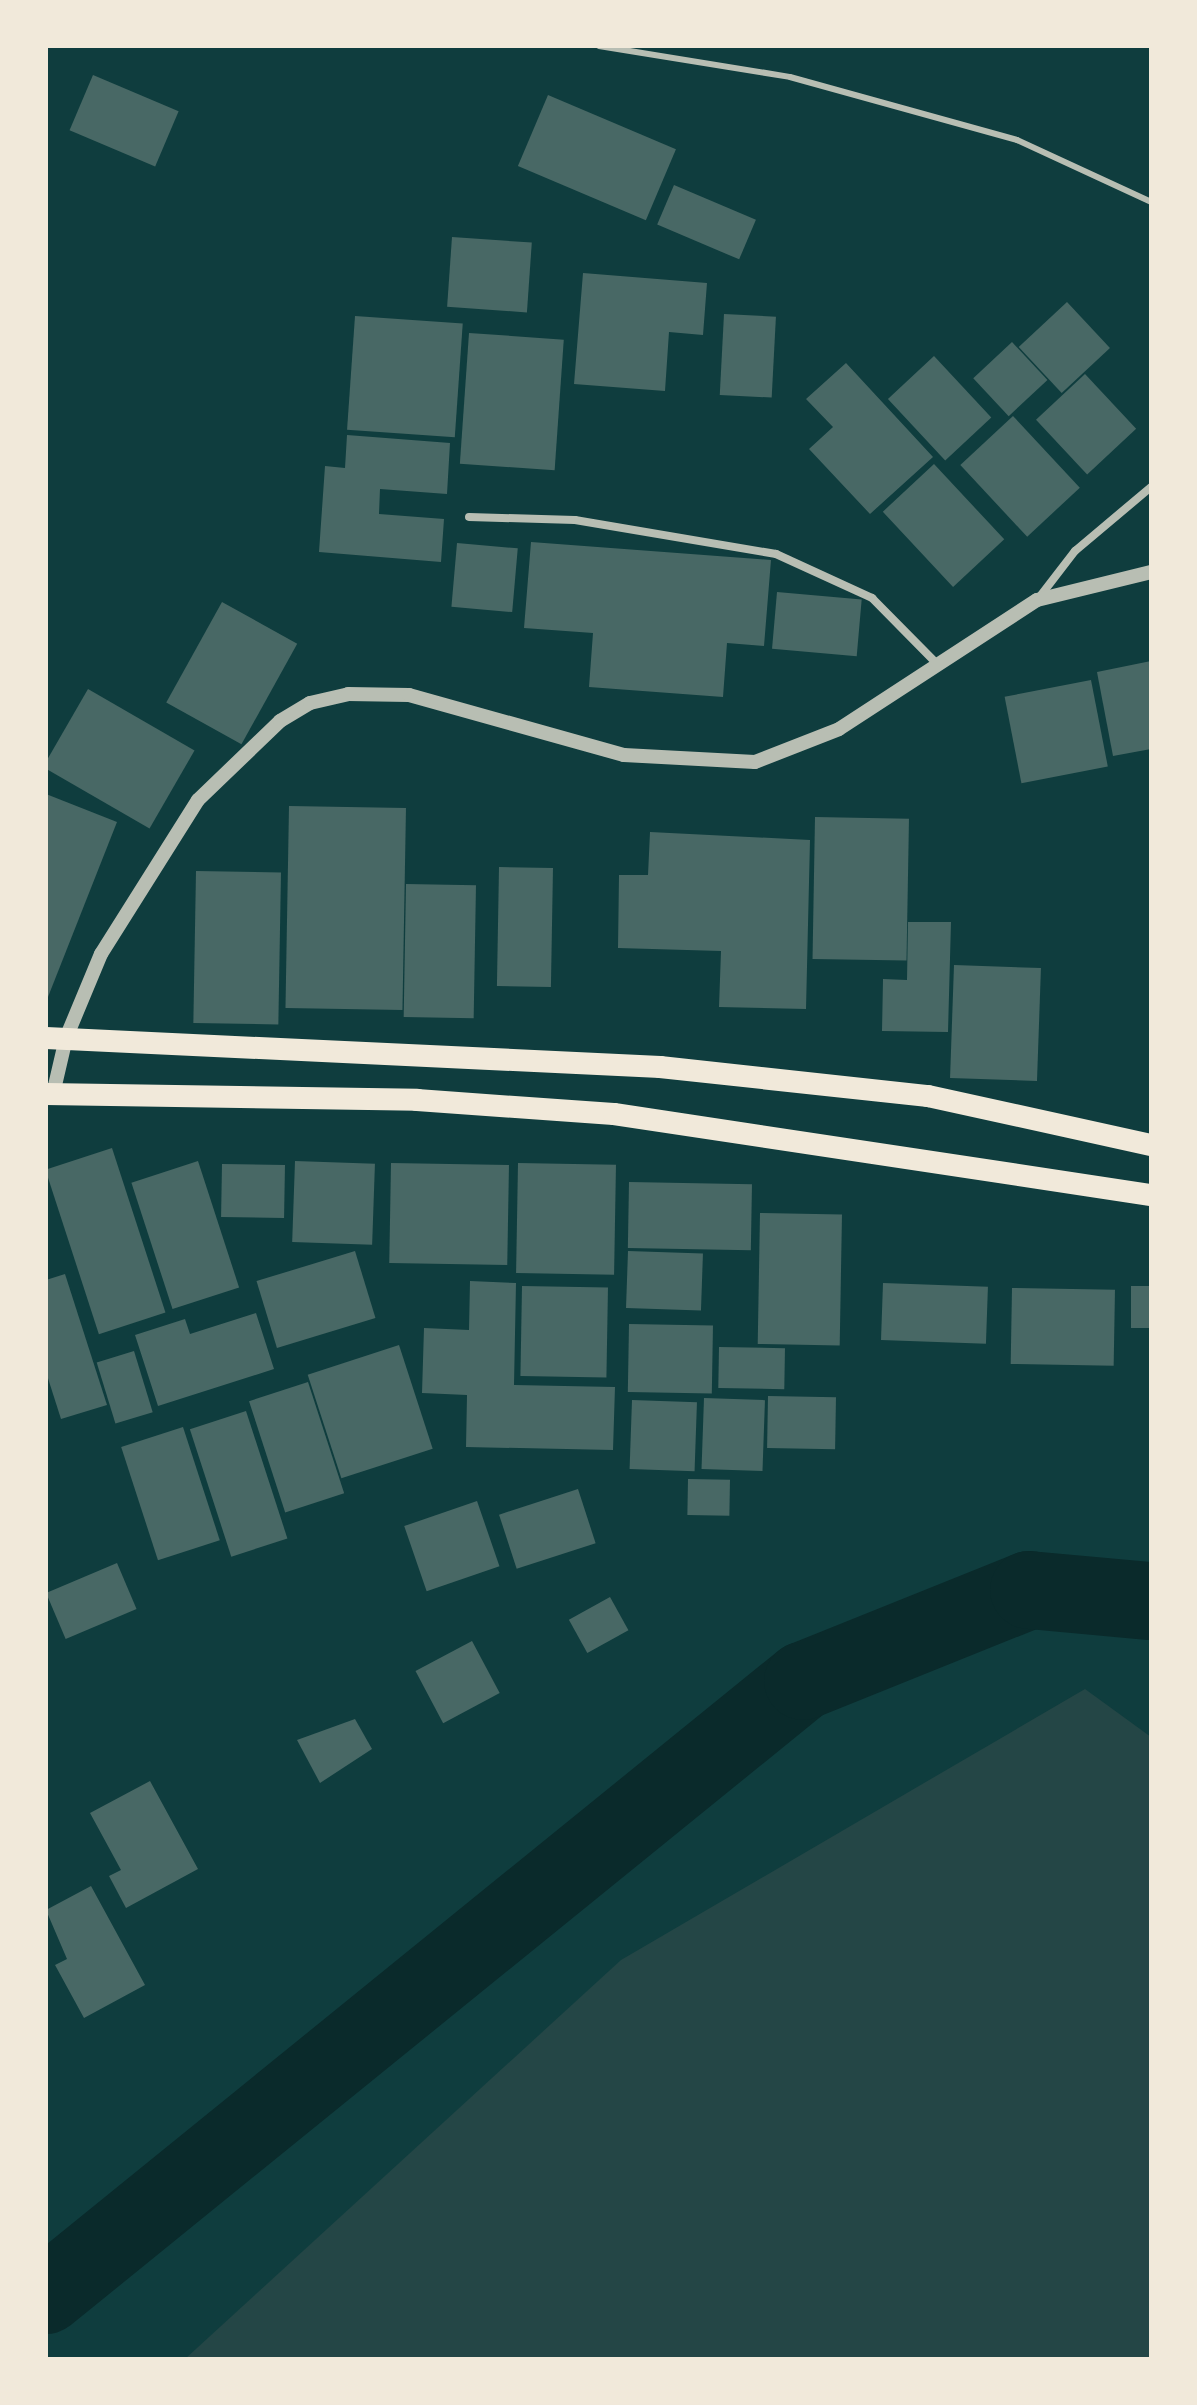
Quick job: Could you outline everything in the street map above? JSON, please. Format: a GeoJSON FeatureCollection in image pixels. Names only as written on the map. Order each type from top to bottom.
{"type":"FeatureCollection","features":[{"type":"Feature","properties":{"kind":"highway"},"geometry":{"type":"LineString","coordinates":[[56,1038],[660,1067],[928,1096],[1151,1145]]}},
{"type":"Feature","properties":{"kind":"highway"},"geometry":{"type":"LineString","coordinates":[[50,1094],[417,1100],[614,1114],[1151,1195]]}},
{"type":"Feature","properties":{"kind":"street"},"geometry":{"type":"LineString","coordinates":[[50,1094],[56,1038],[101,954],[198,800],[280,721],[310,703],[348,694],[409,695],[624,755],[755,762],[839,729],[1037,600],[1075,551],[1151,487]]}},
{"type":"Feature","properties":{"kind":"street"},"geometry":{"type":"LineString","coordinates":[[469,517],[575,520],[776,554],[872,598],[939,665]]}},
{"type":"Feature","properties":{"kind":"street"},"geometry":{"type":"LineString","coordinates":[[1037,600],[1151,572]]}},
{"type":"Feature","properties":{"kind":"lane"},"geometry":{"type":"LineString","coordinates":[[599,46],[790,77],[1017,140],[1151,202]]}},
{"type":"Feature","properties":{"kind":"shaded area"},"geometry":{"type":"Polygon","coordinates":[[[1085,1689],[1151,1737],[1151,2359],[185,2359],[621,1960],[1085,1689]]]}},
{"type":"Feature","properties":{"kind":"building"},"geometry":{"type":"Polygon","coordinates":[[[93,75],[179,111],[155,167],[70,130],[93,75]]]}},
{"type":"Feature","properties":{"kind":"building"},"geometry":{"type":"Polygon","coordinates":[[[548,95],[676,149],[646,220],[518,166],[548,95]]]}},
{"type":"Feature","properties":{"kind":"building"},"geometry":{"type":"Polygon","coordinates":[[[674,185],[756,220],[739,259],[657,225],[674,185]]]}},
{"type":"Feature","properties":{"kind":"building"},"geometry":{"type":"Polygon","coordinates":[[[452,237],[532,243],[527,312],[447,307],[452,237]]]}},
{"type":"Feature","properties":{"kind":"building"},"geometry":{"type":"Polygon","coordinates":[[[583,273],[707,283],[703,335],[669,332],[665,391],[574,384],[583,273]]]}},
{"type":"Feature","properties":{"kind":"building"},"geometry":{"type":"Polygon","coordinates":[[[1067,302],[1110,348],[1062,393],[1019,347],[1067,302]]]}},
{"type":"Feature","properties":{"kind":"building"},"geometry":{"type":"Polygon","coordinates":[[[724,314],[776,317],[772,398],[720,395],[724,314]]]}},
{"type":"Feature","properties":{"kind":"building"},"geometry":{"type":"Polygon","coordinates":[[[355,316],[463,324],[455,437],[347,430],[355,316]]]}},
{"type":"Feature","properties":{"kind":"building"},"geometry":{"type":"Polygon","coordinates":[[[469,333],[564,340],[555,470],[460,464],[469,333]]]}},
{"type":"Feature","properties":{"kind":"building"},"geometry":{"type":"Polygon","coordinates":[[[1012,342],[1047,380],[1009,416],[973,378],[1012,342]]]}},
{"type":"Feature","properties":{"kind":"building"},"geometry":{"type":"Polygon","coordinates":[[[934,356],[991,417],[945,460],[888,399],[934,356]]]}},
{"type":"Feature","properties":{"kind":"building"},"geometry":{"type":"Polygon","coordinates":[[[846,363],[933,457],[870,514],[809,449],[833,427],[806,399],[846,363]]]}},
{"type":"Feature","properties":{"kind":"building"},"geometry":{"type":"Polygon","coordinates":[[[1085,374],[1136,429],[1087,475],[1036,420],[1085,374]]]}},
{"type":"Feature","properties":{"kind":"building"},"geometry":{"type":"Polygon","coordinates":[[[1013,416],[1080,488],[1027,537],[960,465],[1013,416]]]}},
{"type":"Feature","properties":{"kind":"building"},"geometry":{"type":"Polygon","coordinates":[[[347,435],[450,443],[447,494],[380,489],[379,514],[444,519],[441,562],[319,552],[325,466],[345,468],[347,435]]]}},
{"type":"Feature","properties":{"kind":"building"},"geometry":{"type":"Polygon","coordinates":[[[934,464],[1004,539],[953,587],[883,512],[934,464]]]}},
{"type":"Feature","properties":{"kind":"building"},"geometry":{"type":"Polygon","coordinates":[[[531,542],[771,560],[764,646],[727,643],[723,697],[589,687],[593,633],[524,628],[531,542]]]}},
{"type":"Feature","properties":{"kind":"building"},"geometry":{"type":"Polygon","coordinates":[[[457,543],[518,548],[512,612],[451,607],[457,543]]]}},
{"type":"Feature","properties":{"kind":"building"},"geometry":{"type":"Polygon","coordinates":[[[777,592],[862,599],[857,656],[772,649],[777,592]]]}},
{"type":"Feature","properties":{"kind":"building"},"geometry":{"type":"Polygon","coordinates":[[[222,602],[297,644],[241,744],[166,703],[222,602]]]}},
{"type":"Feature","properties":{"kind":"building"},"geometry":{"type":"Polygon","coordinates":[[[1151,661],[1151,749],[1113,756],[1097,672],[1151,661]]]}},
{"type":"Feature","properties":{"kind":"building"},"geometry":{"type":"Polygon","coordinates":[[[1091,680],[1108,766],[1021,783],[1005,697],[1091,680]]]}},
{"type":"Feature","properties":{"kind":"building"},"geometry":{"type":"Polygon","coordinates":[[[88,689],[195,750],[150,828],[46,769],[46,762],[88,689]]]}},
{"type":"Feature","properties":{"kind":"building"},"geometry":{"type":"Polygon","coordinates":[[[46,794],[117,822],[46,1002],[46,794]]]}},
{"type":"Feature","properties":{"kind":"building"},"geometry":{"type":"Polygon","coordinates":[[[289,806],[406,808],[402,1010],[285,1008],[289,806]]]}},
{"type":"Feature","properties":{"kind":"building"},"geometry":{"type":"Polygon","coordinates":[[[815,817],[909,819],[907,961],[813,959],[815,817]]]}},
{"type":"Feature","properties":{"kind":"building"},"geometry":{"type":"Polygon","coordinates":[[[650,832],[810,840],[806,1009],[719,1007],[721,951],[618,948],[619,875],[648,875],[650,832]]]}},
{"type":"Feature","properties":{"kind":"building"},"geometry":{"type":"Polygon","coordinates":[[[499,867],[553,868],[551,987],[497,986],[499,867]]]}},
{"type":"Feature","properties":{"kind":"building"},"geometry":{"type":"Polygon","coordinates":[[[196,871],[281,872],[278,1024],[193,1023],[196,871]]]}},
{"type":"Feature","properties":{"kind":"building"},"geometry":{"type":"Polygon","coordinates":[[[406,884],[476,885],[474,1018],[404,1017],[406,884]]]}},
{"type":"Feature","properties":{"kind":"building"},"geometry":{"type":"Polygon","coordinates":[[[908,922],[951,922],[948,1032],[882,1031],[883,979],[907,980],[908,922]]]}},
{"type":"Feature","properties":{"kind":"building"},"geometry":{"type":"Polygon","coordinates":[[[954,965],[1041,968],[1037,1081],[950,1078],[954,965]]]}},
{"type":"Feature","properties":{"kind":"building"},"geometry":{"type":"Polygon","coordinates":[[[112,1148],[165,1313],[99,1334],[46,1169],[112,1148]]]}},
{"type":"Feature","properties":{"kind":"building"},"geometry":{"type":"Polygon","coordinates":[[[198,1161],[239,1287],[173,1309],[131,1183],[198,1161]]]}},
{"type":"Feature","properties":{"kind":"building"},"geometry":{"type":"Polygon","coordinates":[[[295,1161],[375,1164],[372,1245],[292,1242],[295,1161]]]}},
{"type":"Feature","properties":{"kind":"building"},"geometry":{"type":"Polygon","coordinates":[[[391,1163],[509,1165],[507,1265],[389,1263],[391,1163]]]}},
{"type":"Feature","properties":{"kind":"building"},"geometry":{"type":"Polygon","coordinates":[[[518,1163],[616,1165],[614,1275],[516,1273],[518,1163]]]}},
{"type":"Feature","properties":{"kind":"building"},"geometry":{"type":"Polygon","coordinates":[[[222,1164],[285,1165],[284,1218],[221,1217],[222,1164]]]}},
{"type":"Feature","properties":{"kind":"building"},"geometry":{"type":"Polygon","coordinates":[[[629,1182],[752,1184],[751,1250],[628,1248],[629,1182]]]}},
{"type":"Feature","properties":{"kind":"building"},"geometry":{"type":"Polygon","coordinates":[[[760,1213],[842,1214],[840,1345],[758,1344],[760,1213]]]}},
{"type":"Feature","properties":{"kind":"building"},"geometry":{"type":"Polygon","coordinates":[[[355,1251],[375,1318],[277,1348],[257,1281],[355,1251]]]}},
{"type":"Feature","properties":{"kind":"building"},"geometry":{"type":"Polygon","coordinates":[[[628,1251],[703,1254],[701,1311],[626,1308],[628,1251]]]}},
{"type":"Feature","properties":{"kind":"building"},"geometry":{"type":"Polygon","coordinates":[[[65,1274],[107,1405],[61,1419],[46,1372],[46,1280],[65,1274]]]}},
{"type":"Feature","properties":{"kind":"building"},"geometry":{"type":"Polygon","coordinates":[[[470,1281],[516,1283],[514,1385],[615,1387],[613,1450],[466,1447],[467,1395],[422,1393],[424,1328],[469,1330],[470,1281]]]}},
{"type":"Feature","properties":{"kind":"building"},"geometry":{"type":"Polygon","coordinates":[[[883,1283],[988,1287],[986,1344],[881,1340],[883,1283]]]}},
{"type":"Feature","properties":{"kind":"building"},"geometry":{"type":"Polygon","coordinates":[[[522,1286],[608,1288],[606,1377],[520,1376],[522,1286]]]}},
{"type":"Feature","properties":{"kind":"building"},"geometry":{"type":"Polygon","coordinates":[[[1131,1286],[1151,1286],[1151,1328],[1131,1328],[1131,1286]]]}},
{"type":"Feature","properties":{"kind":"building"},"geometry":{"type":"Polygon","coordinates":[[[1012,1288],[1115,1290],[1114,1366],[1011,1364],[1012,1288]]]}},
{"type":"Feature","properties":{"kind":"building"},"geometry":{"type":"Polygon","coordinates":[[[256,1313],[274,1369],[158,1406],[135,1335],[185,1319],[190,1334],[256,1313]]]}},
{"type":"Feature","properties":{"kind":"building"},"geometry":{"type":"Polygon","coordinates":[[[629,1324],[713,1325],[712,1393],[628,1392],[629,1324]]]}},
{"type":"Feature","properties":{"kind":"building"},"geometry":{"type":"Polygon","coordinates":[[[399,1345],[433,1449],[341,1478],[308,1375],[399,1345]]]}},
{"type":"Feature","properties":{"kind":"building"},"geometry":{"type":"Polygon","coordinates":[[[719,1347],[785,1348],[784,1389],[718,1388],[719,1347]]]}},
{"type":"Feature","properties":{"kind":"building"},"geometry":{"type":"Polygon","coordinates":[[[134,1351],[153,1412],[115,1424],[97,1362],[134,1351]]]}},
{"type":"Feature","properties":{"kind":"building"},"geometry":{"type":"Polygon","coordinates":[[[308,1382],[344,1493],[285,1512],[249,1401],[308,1382]]]}},
{"type":"Feature","properties":{"kind":"building"},"geometry":{"type":"Polygon","coordinates":[[[768,1396],[836,1397],[835,1449],[767,1448],[768,1396]]]}},
{"type":"Feature","properties":{"kind":"building"},"geometry":{"type":"Polygon","coordinates":[[[704,1398],[765,1400],[762,1471],[702,1469],[704,1398]]]}},
{"type":"Feature","properties":{"kind":"building"},"geometry":{"type":"Polygon","coordinates":[[[632,1400],[697,1402],[695,1471],[630,1469],[632,1400]]]}},
{"type":"Feature","properties":{"kind":"building"},"geometry":{"type":"Polygon","coordinates":[[[246,1411],[287,1538],[231,1557],[190,1429],[246,1411]]]}},
{"type":"Feature","properties":{"kind":"building"},"geometry":{"type":"Polygon","coordinates":[[[183,1427],[220,1540],[158,1560],[121,1447],[183,1427]]]}},
{"type":"Feature","properties":{"kind":"building"},"geometry":{"type":"Polygon","coordinates":[[[688,1479],[730,1480],[729,1516],[687,1515],[688,1479]]]}},
{"type":"Feature","properties":{"kind":"building"},"geometry":{"type":"Polygon","coordinates":[[[578,1489],[596,1543],[517,1569],[499,1515],[578,1489]]]}},
{"type":"Feature","properties":{"kind":"building"},"geometry":{"type":"Polygon","coordinates":[[[477,1501],[499,1566],[427,1591],[404,1526],[477,1501]]]}},
{"type":"Feature","properties":{"kind":"building"},"geometry":{"type":"Polygon","coordinates":[[[117,1563],[137,1609],[66,1639],[46,1593],[117,1563]]]}},
{"type":"Feature","properties":{"kind":"building"},"geometry":{"type":"Polygon","coordinates":[[[610,1597],[628,1630],[587,1653],[569,1620],[610,1597]]]}},
{"type":"Feature","properties":{"kind":"building"},"geometry":{"type":"Polygon","coordinates":[[[472,1641],[500,1693],[443,1723],[415,1671],[472,1641]]]}},
{"type":"Feature","properties":{"kind":"building"},"geometry":{"type":"Polygon","coordinates":[[[355,1719],[372,1749],[320,1783],[297,1740],[355,1719]]]}},
{"type":"Feature","properties":{"kind":"building"},"geometry":{"type":"Polygon","coordinates":[[[150,1781],[198,1869],[126,1908],[109,1876],[121,1870],[90,1813],[150,1781]]]}},
{"type":"Feature","properties":{"kind":"building"},"geometry":{"type":"Polygon","coordinates":[[[91,1886],[145,1985],[84,2018],[55,1965],[67,1959],[46,1910],[91,1886]]]}},
{"type":"Feature","properties":{"kind":"waterway"},"geometry":{"type":"LineString","coordinates":[[46,2295],[803,1681],[1029,1590],[1151,1601]]}}]}
